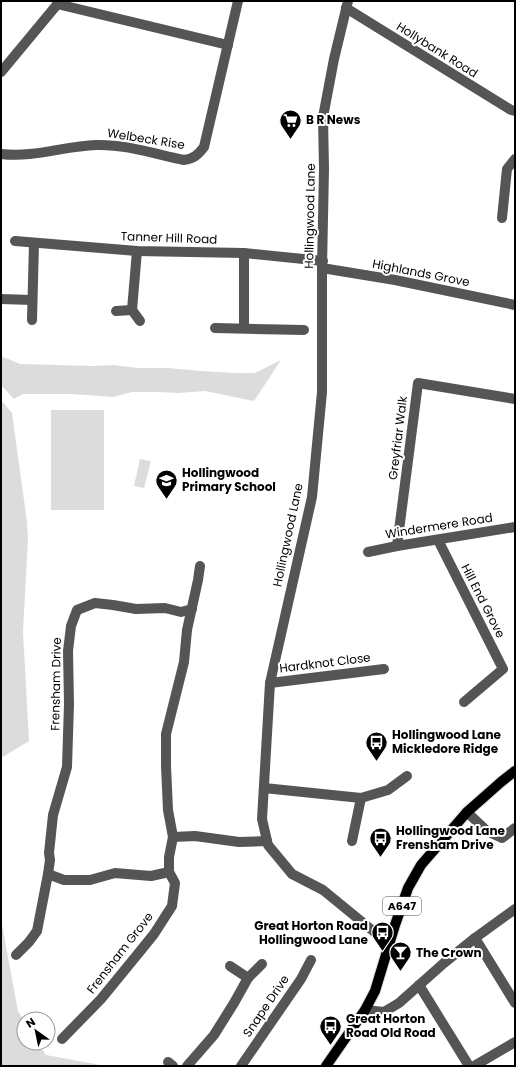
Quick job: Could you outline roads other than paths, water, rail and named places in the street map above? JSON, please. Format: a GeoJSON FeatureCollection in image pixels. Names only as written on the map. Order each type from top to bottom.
{"type":"FeatureCollection","features":[{"type":"Feature","properties":{"kind":"main road","name":"A647"},"geometry":{"type":"LineString","coordinates":[[326,1066],[365,1010],[375,991],[408,888],[421,865],[467,812],[515,771]]}},
{"type":"Feature","properties":{"kind":"street","name":"Welbeck Rise"},"geometry":{"type":"LineString","coordinates":[[1,154],[32,154],[95,145],[114,145],[184,160],[196,157],[204,147],[238,1]]}},
{"type":"Feature","properties":{"kind":"street"},"geometry":{"type":"LineString","coordinates":[[1,72],[58,2],[228,45]]}},
{"type":"Feature","properties":{"kind":"street","name":"Hollybank Road"},"geometry":{"type":"LineString","coordinates":[[347,5],[515,112]]}},
{"type":"Feature","properties":{"kind":"street","name":"Hollingwood Lane"},"geometry":{"type":"LineString","coordinates":[[347,5],[334,59],[323,117],[322,392],[312,497],[270,683],[262,819],[268,845],[292,874],[324,890],[389,944]]}},
{"type":"Feature","properties":{"kind":"street"},"geometry":{"type":"LineString","coordinates":[[502,218],[507,169],[515,159]]}},
{"type":"Feature","properties":{"kind":"street","name":"Tanner Hill Road"},"geometry":{"type":"LineString","coordinates":[[15,241],[137,251],[244,253],[322,265]]}},
{"type":"Feature","properties":{"kind":"street"},"geometry":{"type":"LineString","coordinates":[[32,320],[34,243]]}},
{"type":"Feature","properties":{"kind":"street"},"geometry":{"type":"LineString","coordinates":[[137,251],[132,310],[140,321]]}},
{"type":"Feature","properties":{"kind":"street"},"geometry":{"type":"LineString","coordinates":[[244,253],[244,328]]}},
{"type":"Feature","properties":{"kind":"street","name":"Highlands Grove"},"geometry":{"type":"LineString","coordinates":[[322,265],[515,305]]}},
{"type":"Feature","properties":{"kind":"street"},"geometry":{"type":"LineString","coordinates":[[1,299],[32,300]]}},
{"type":"Feature","properties":{"kind":"street"},"geometry":{"type":"LineString","coordinates":[[116,311],[132,310]]}},
{"type":"Feature","properties":{"kind":"street"},"geometry":{"type":"LineString","coordinates":[[215,328],[304,330]]}},
{"type":"Feature","properties":{"kind":"street","name":"Greyfriar Walk"},"geometry":{"type":"LineString","coordinates":[[397,546],[418,383],[515,399]]}},
{"type":"Feature","properties":{"kind":"street","name":"Windermere Road"},"geometry":{"type":"LineString","coordinates":[[368,552],[515,527]]}},
{"type":"Feature","properties":{"kind":"street","name":"Hill End Grove"},"geometry":{"type":"LineString","coordinates":[[438,540],[503,669],[464,702]]}},
{"type":"Feature","properties":{"kind":"street"},"geometry":{"type":"LineString","coordinates":[[200,566],[187,630],[184,662],[166,734],[168,810],[173,837],[195,836],[239,842],[267,841]]}},
{"type":"Feature","properties":{"kind":"street","name":"Frensham Drive"},"geometry":{"type":"LineString","coordinates":[[48,874],[53,815],[67,767],[69,704],[68,651],[71,626],[77,610],[95,603],[136,609],[165,608],[181,612],[192,609]]}},
{"type":"Feature","properties":{"kind":"street","name":"Hardknot Close"},"geometry":{"type":"LineString","coordinates":[[270,683],[384,669]]}},
{"type":"Feature","properties":{"kind":"street"},"geometry":{"type":"LineString","coordinates":[[264,788],[361,798],[388,790],[408,776]]}},
{"type":"Feature","properties":{"kind":"street"},"geometry":{"type":"LineString","coordinates":[[352,841],[361,798]]}},
{"type":"Feature","properties":{"kind":"street"},"geometry":{"type":"LineString","coordinates":[[467,812],[487,831],[502,838],[515,828]]}},
{"type":"Feature","properties":{"kind":"street","name":"Frensham Grove"},"geometry":{"type":"LineString","coordinates":[[62,1039],[101,999],[154,934],[172,906],[175,883],[169,872],[169,857],[173,837]]}},
{"type":"Feature","properties":{"kind":"street"},"geometry":{"type":"LineString","coordinates":[[16,955],[29,942],[36,931],[48,874],[64,880],[90,880],[115,873],[151,876],[169,872]]}},
{"type":"Feature","properties":{"kind":"street"},"geometry":{"type":"LineString","coordinates":[[365,1010],[384,1012],[399,1003],[444,963],[515,909]]}},
{"type":"Feature","properties":{"kind":"street"},"geometry":{"type":"LineString","coordinates":[[475,938],[515,1003]]}},
{"type":"Feature","properties":{"kind":"street","name":"Snape Drive"},"geometry":{"type":"LineString","coordinates":[[241,1066],[312,960]]}},
{"type":"Feature","properties":{"kind":"street"},"geometry":{"type":"LineString","coordinates":[[187,1066],[214,1034],[248,978],[262,964]]}},
{"type":"Feature","properties":{"kind":"street"},"geometry":{"type":"LineString","coordinates":[[230,966],[248,978]]}},
{"type":"Feature","properties":{"kind":"street"},"geometry":{"type":"LineString","coordinates":[[420,985],[470,1066]]}},
{"type":"Feature","properties":{"kind":"street"},"geometry":{"type":"LineString","coordinates":[[474,1066],[515,1042]]}},
{"type":"Feature","properties":{"kind":"place","name":"B R News"},"geometry":{"type":"Point","coordinates":[291,140]}},
{"type":"Feature","properties":{"kind":"place","name":"Hollingwood Primary School"},"geometry":{"type":"Point","coordinates":[166,500]}},
{"type":"Feature","properties":{"kind":"place","name":"Hollingwood Lane Mickledore Ridge"},"geometry":{"type":"Point","coordinates":[377,762]}},
{"type":"Feature","properties":{"kind":"place","name":"Hollingwood Lane Frensham Drive"},"geometry":{"type":"Point","coordinates":[380,858]}},
{"type":"Feature","properties":{"kind":"place","name":"Great Horton Road Hollingwood Lane"},"geometry":{"type":"Point","coordinates":[383,952]}},
{"type":"Feature","properties":{"kind":"place","name":"The Crown"},"geometry":{"type":"Point","coordinates":[401,972]}},
{"type":"Feature","properties":{"kind":"place","name":"Great Horton Road Old Road"},"geometry":{"type":"Point","coordinates":[331,1046]}}]}
